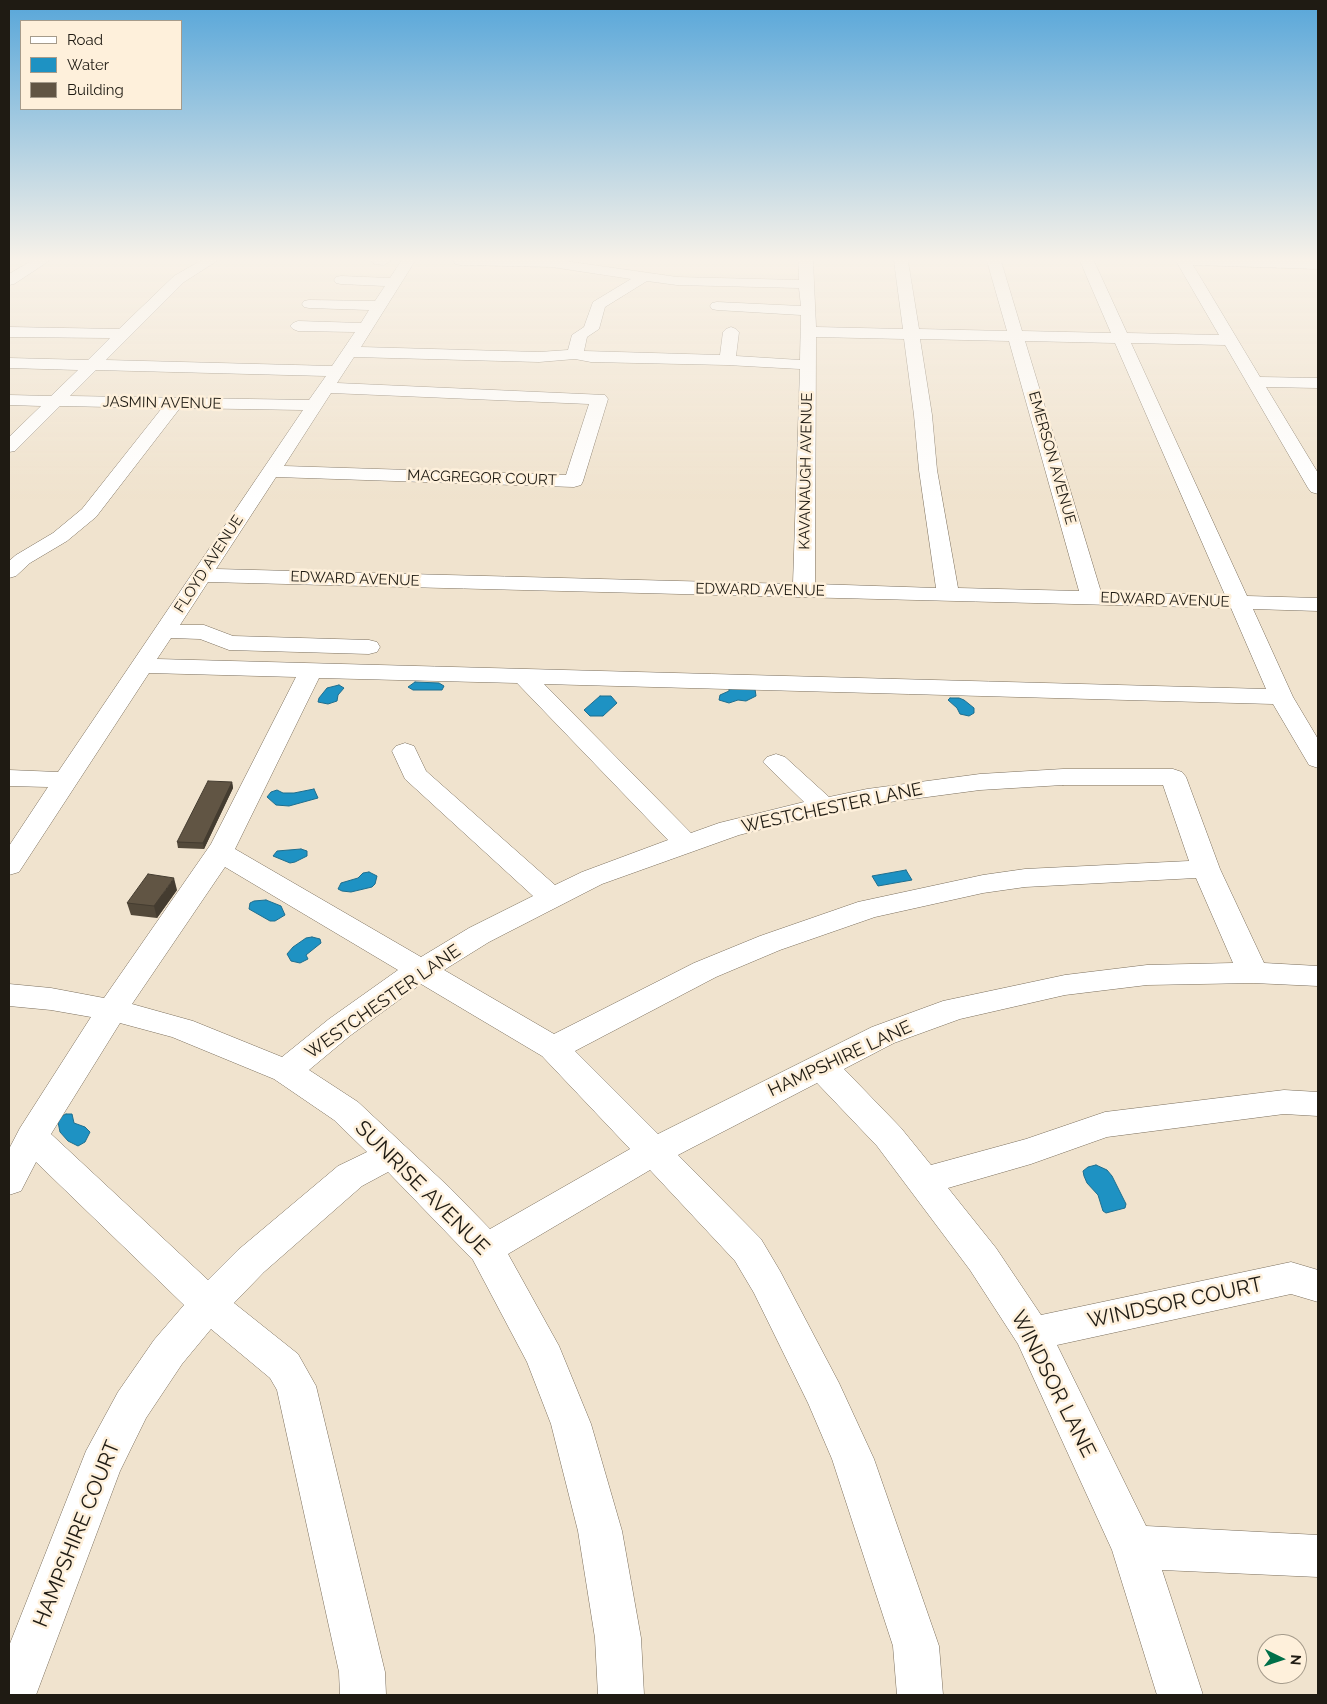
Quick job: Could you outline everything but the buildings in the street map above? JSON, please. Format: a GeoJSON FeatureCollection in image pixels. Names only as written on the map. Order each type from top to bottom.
{"type":"FeatureCollection","features":[{"type":"Feature","properties":{"kind":"street"},"geometry":{"type":"LineString","coordinates":[[9,446],[56,402],[116,341]]}},
{"type":"Feature","properties":{"kind":"street","name":"FLOYD AVENUE"},"geometry":{"type":"LineString","coordinates":[[9,866],[358,341]]}},
{"type":"Feature","properties":{"kind":"street"},"geometry":{"type":"LineString","coordinates":[[575,354],[579,341]]}},
{"type":"Feature","properties":{"kind":"street"},"geometry":{"type":"LineString","coordinates":[[727,360],[730,341]]}},
{"type":"Feature","properties":{"kind":"street","name":"KAVANAUGH AVENUE"},"geometry":{"type":"LineString","coordinates":[[804,591],[808,341]]}},
{"type":"Feature","properties":{"kind":"street"},"geometry":{"type":"LineString","coordinates":[[912,341],[928,470],[948,594]]}},
{"type":"Feature","properties":{"kind":"street","name":"EMERSON AVENUE"},"geometry":{"type":"LineString","coordinates":[[1017,341],[1092,598]]}},
{"type":"Feature","properties":{"kind":"street"},"geometry":{"type":"LineString","coordinates":[[1123,341],[1281,697],[1318,760]]}},
{"type":"Feature","properties":{"kind":"street"},"geometry":{"type":"LineString","coordinates":[[1230,341],[1318,488]]}},
{"type":"Feature","properties":{"kind":"street"},"geometry":{"type":"LineString","coordinates":[[350,352],[539,357],[575,354],[591,358],[727,360],[808,365]]}},
{"type":"Feature","properties":{"kind":"street"},"geometry":{"type":"LineString","coordinates":[[9,363],[337,371]]}},
{"type":"Feature","properties":{"kind":"street"},"geometry":{"type":"LineString","coordinates":[[1254,382],[1318,383]]}},
{"type":"Feature","properties":{"kind":"street","name":"JASMIN AVENUE"},"geometry":{"type":"LineString","coordinates":[[9,400],[175,403],[320,396]]}},
{"type":"Feature","properties":{"kind":"street","name":"MACGREGOR COURT"},"geometry":{"type":"LineString","coordinates":[[271,471],[574,481],[599,399],[320,396]]}},
{"type":"Feature","properties":{"kind":"street"},"geometry":{"type":"LineString","coordinates":[[9,572],[23,559],[60,537],[88,513],[175,403]]}},
{"type":"Feature","properties":{"kind":"street","name":"EDWARD AVENUE"},"geometry":{"type":"LineString","coordinates":[[202,575],[1318,604]]}},
{"type":"Feature","properties":{"kind":"street"},"geometry":{"type":"LineString","coordinates":[[165,632],[204,632],[229,643],[369,647]]}},
{"type":"Feature","properties":{"kind":"street"},"geometry":{"type":"LineString","coordinates":[[142,666],[1281,697]]}},
{"type":"Feature","properties":{"kind":"street"},"geometry":{"type":"LineString","coordinates":[[9,1181],[32,1137],[112,1010],[220,852],[310,672]]}},
{"type":"Feature","properties":{"kind":"street"},"geometry":{"type":"LineString","coordinates":[[524,676],[686,843]]}},
{"type":"Feature","properties":{"kind":"street"},"geometry":{"type":"LineString","coordinates":[[405,751],[414,774],[552,898]]}},
{"type":"Feature","properties":{"kind":"street"},"geometry":{"type":"LineString","coordinates":[[776,762],[824,806]]}},
{"type":"Feature","properties":{"kind":"street","name":"WESTCHESTER LANE"},"geometry":{"type":"LineString","coordinates":[[286,1071],[340,1026],[422,970],[479,935],[592,878],[729,829],[867,797],[980,782],[1063,776],[1173,777],[1206,869],[1253,973]]}},
{"type":"Feature","properties":{"kind":"street"},"geometry":{"type":"LineString","coordinates":[[9,778],[66,780]]}},
{"type":"Feature","properties":{"kind":"street"},"geometry":{"type":"LineString","coordinates":[[220,852],[554,1048],[748,1250],[825,1396],[854,1459],[916,1646],[920,1695]]}},
{"type":"Feature","properties":{"kind":"street"},"geometry":{"type":"LineString","coordinates":[[554,1048],[705,970],[788,937],[868,909],[983,884],[1025,878],[1206,869]]}},
{"type":"Feature","properties":{"kind":"street","name":"HAMPSHIRE LANE"},"geometry":{"type":"LineString","coordinates":[[486,1249],[655,1151],[883,1035],[954,1009],[1065,985],[1147,975],[1253,973],[1318,976]]}},
{"type":"Feature","properties":{"kind":"street","name":"SUNRISE AVENUE"},"geometry":{"type":"LineString","coordinates":[[9,995],[51,999],[112,1010],[182,1029],[286,1071],[346,1111],[437,1198],[486,1249],[545,1358],[571,1424],[600,1531],[618,1638],[621,1695]]}},
{"type":"Feature","properties":{"kind":"street","name":"WINDSOR LANE"},"geometry":{"type":"LineString","coordinates":[[821,1066],[889,1137],[983,1259],[1032,1334],[1133,1547],[1180,1695]]}},
{"type":"Feature","properties":{"kind":"street"},"geometry":{"type":"LineString","coordinates":[[923,1181],[1031,1151],[1105,1126],[1284,1102],[1318,1104]]}},
{"type":"Feature","properties":{"kind":"street"},"geometry":{"type":"LineString","coordinates":[[32,1137],[208,1304],[284,1366],[296,1386],[362,1672],[363,1695]]}},
{"type":"Feature","properties":{"kind":"street","name":"HAMPSHIRE COURT"},"geometry":{"type":"LineString","coordinates":[[13,1695],[101,1466],[132,1406],[168,1352],[208,1304],[252,1261],[350,1176],[391,1155]]}},
{"type":"Feature","properties":{"kind":"street","name":"WINDSOR COURT"},"geometry":{"type":"LineString","coordinates":[[1032,1334],[1291,1278],[1318,1286]]}},
{"type":"Feature","properties":{"kind":"street"},"geometry":{"type":"LineString","coordinates":[[1133,1547],[1318,1556]]}},
{"type":"Feature","properties":{"kind":"water"},"geometry":{"type":"Polygon","coordinates":[[[415,682],[439,683],[444,686],[442,690],[413,690],[408,687],[415,682]]]}},
{"type":"Feature","properties":{"kind":"water"},"geometry":{"type":"Polygon","coordinates":[[[339,685],[344,688],[338,695],[337,701],[328,704],[318,702],[327,688],[339,685]]]}},
{"type":"Feature","properties":{"kind":"water"},"geometry":{"type":"Polygon","coordinates":[[[729,688],[755,689],[756,696],[746,701],[738,700],[729,703],[719,700],[720,695],[729,691],[729,688]]]}},
{"type":"Feature","properties":{"kind":"water"},"geometry":{"type":"Polygon","coordinates":[[[600,696],[611,696],[617,703],[603,716],[590,716],[584,710],[600,696]]]}},
{"type":"Feature","properties":{"kind":"water"},"geometry":{"type":"Polygon","coordinates":[[[950,698],[964,700],[974,708],[974,713],[969,716],[960,714],[957,708],[948,700],[950,698]]]}},
{"type":"Feature","properties":{"kind":"water"},"geometry":{"type":"Polygon","coordinates":[[[314,789],[318,798],[289,806],[276,805],[267,797],[271,792],[277,790],[283,793],[294,793],[314,789]]]}},
{"type":"Feature","properties":{"kind":"water"},"geometry":{"type":"Polygon","coordinates":[[[301,849],[307,851],[307,856],[295,862],[290,863],[273,856],[277,851],[301,849]]]}},
{"type":"Feature","properties":{"kind":"water"},"geometry":{"type":"Polygon","coordinates":[[[906,870],[912,880],[878,886],[872,876],[906,870]]]}},
{"type":"Feature","properties":{"kind":"water"},"geometry":{"type":"Polygon","coordinates":[[[369,872],[377,876],[372,887],[351,892],[338,889],[341,883],[358,878],[363,873],[369,872]]]}},
{"type":"Feature","properties":{"kind":"water"},"geometry":{"type":"Polygon","coordinates":[[[266,900],[281,906],[285,915],[275,921],[270,921],[249,909],[250,903],[266,900]]]}},
{"type":"Feature","properties":{"kind":"water"},"geometry":{"type":"Polygon","coordinates":[[[306,938],[320,939],[321,943],[306,955],[308,959],[300,963],[291,961],[287,954],[293,947],[306,938]]]}},
{"type":"Feature","properties":{"kind":"water"},"geometry":{"type":"Polygon","coordinates":[[[66,1114],[72,1114],[74,1123],[85,1127],[90,1132],[85,1142],[78,1146],[68,1141],[60,1132],[58,1122],[66,1114]]]}},
{"type":"Feature","properties":{"kind":"water"},"geometry":{"type":"Polygon","coordinates":[[[1096,1165],[1107,1170],[1112,1176],[1126,1204],[1125,1208],[1106,1213],[1103,1211],[1098,1195],[1087,1183],[1083,1171],[1088,1167],[1096,1165]]]}}]}
